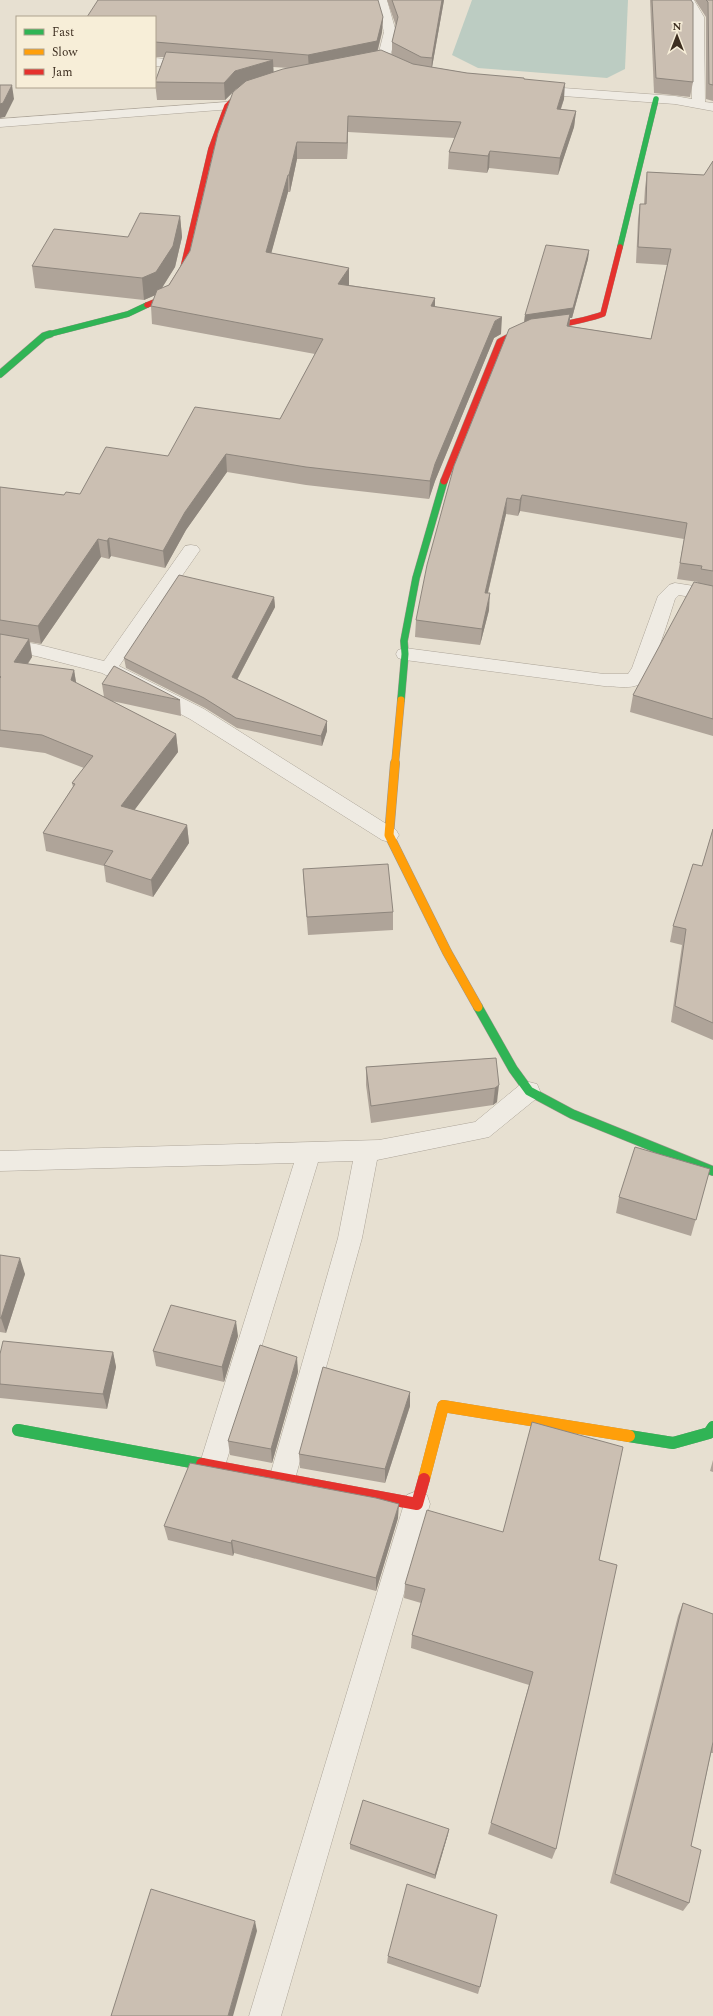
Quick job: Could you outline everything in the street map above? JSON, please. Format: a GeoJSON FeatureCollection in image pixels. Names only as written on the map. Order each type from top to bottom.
{"type":"FeatureCollection","features":[{"type":"Feature","properties":{"kind":"street"},"geometry":{"type":"LineString","coordinates":[[688,0],[698,17],[699,104]]}},
{"type":"Feature","properties":{"kind":"street"},"geometry":{"type":"LineString","coordinates":[[368,7],[382,4],[390,32],[380,61],[410,73]]}},
{"type":"Feature","properties":{"kind":"street"},"geometry":{"type":"LineString","coordinates":[[698,17],[713,19]]}},
{"type":"Feature","properties":{"kind":"street"},"geometry":{"type":"LineString","coordinates":[[156,62],[202,66]]}},
{"type":"Feature","properties":{"kind":"street"},"geometry":{"type":"LineString","coordinates":[[0,374],[44,336],[128,314],[164,298],[183,268],[211,149],[227,106],[241,94],[261,87]]}},
{"type":"Feature","properties":{"kind":"street"},"geometry":{"type":"LineString","coordinates":[[524,89],[656,99],[713,107]]}},
{"type":"Feature","properties":{"kind":"street"},"geometry":{"type":"LineString","coordinates":[[388,835],[405,654],[404,641],[416,578],[444,482],[500,342],[511,333],[535,327],[582,322],[603,314],[656,99]]}},
{"type":"Feature","properties":{"kind":"street"},"geometry":{"type":"LineString","coordinates":[[0,123],[227,106]]}},
{"type":"Feature","properties":{"kind":"street"},"geometry":{"type":"LineString","coordinates":[[108,668],[191,550]]}},
{"type":"Feature","properties":{"kind":"street"},"geometry":{"type":"LineString","coordinates":[[405,654],[604,680],[633,680],[641,669],[667,596],[675,589],[713,595]]}},
{"type":"Feature","properties":{"kind":"street"},"geometry":{"type":"LineString","coordinates":[[0,644],[36,650],[108,668],[197,714],[388,835],[447,952],[513,1069],[529,1091],[572,1114],[713,1171]]}},
{"type":"Feature","properties":{"kind":"street"},"geometry":{"type":"LineString","coordinates":[[0,1160],[14,1162],[379,1150],[481,1130],[529,1091]]}},
{"type":"Feature","properties":{"kind":"street"},"geometry":{"type":"LineString","coordinates":[[282,1479],[350,1238],[367,1150]]}},
{"type":"Feature","properties":{"kind":"street"},"geometry":{"type":"LineString","coordinates":[[212,1466],[309,1152]]}},
{"type":"Feature","properties":{"kind":"street"},"geometry":{"type":"LineString","coordinates":[[265,2016],[417,1504],[443,1406],[673,1443],[709,1433],[713,1427]]}},
{"type":"Feature","properties":{"kind":"street"},"geometry":{"type":"LineString","coordinates":[[18,1430],[417,1504]]}},
{"type":"Feature","properties":{"kind":"shaded area"},"geometry":{"type":"Polygon","coordinates":[[[472,0],[628,0],[625,69],[607,78],[478,68],[452,55],[472,0]]]}},
{"type":"Feature","properties":{"kind":"building"},"geometry":{"type":"Polygon","coordinates":[[[98,0],[378,0],[383,17],[377,41],[308,55],[156,42],[156,16],[88,16],[98,0]]]}},
{"type":"Feature","properties":{"kind":"building"},"geometry":{"type":"Polygon","coordinates":[[[392,0],[442,0],[432,58],[421,57],[392,42],[398,17],[392,0]]]}},
{"type":"Feature","properties":{"kind":"building"},"geometry":{"type":"Polygon","coordinates":[[[652,0],[691,0],[693,3],[693,82],[656,78],[652,0]]]}},
{"type":"Feature","properties":{"kind":"building"},"geometry":{"type":"Polygon","coordinates":[[[706,0],[713,0],[713,85],[709,84],[708,2],[706,0]]]}},
{"type":"Feature","properties":{"kind":"building"},"geometry":{"type":"Polygon","coordinates":[[[381,50],[413,64],[467,73],[565,83],[557,109],[576,111],[560,158],[490,151],[488,156],[449,152],[461,122],[348,116],[347,143],[297,142],[289,175],[266,252],[349,268],[338,284],[435,298],[431,306],[502,317],[495,321],[435,464],[430,481],[306,467],[226,454],[185,512],[163,551],[109,538],[107,541],[98,539],[38,626],[0,620],[0,487],[64,495],[66,492],[80,494],[106,447],[168,456],[195,407],[280,419],[323,339],[151,306],[157,290],[169,285],[190,251],[218,133],[233,92],[246,81],[283,69],[381,50]]]}},
{"type":"Feature","properties":{"kind":"building"},"geometry":{"type":"Polygon","coordinates":[[[166,52],[273,60],[235,71],[224,83],[156,82],[166,52]]]}},
{"type":"Feature","properties":{"kind":"building"},"geometry":{"type":"Polygon","coordinates":[[[0,85],[12,85],[3,103],[0,104],[0,85]]]}},
{"type":"Feature","properties":{"kind":"building"},"geometry":{"type":"Polygon","coordinates":[[[713,161],[713,571],[701,569],[702,566],[680,563],[687,523],[522,495],[520,500],[507,498],[485,593],[490,593],[482,629],[416,620],[427,565],[454,466],[509,329],[531,319],[570,314],[567,326],[651,339],[671,249],[638,247],[640,204],[646,204],[647,172],[704,175],[713,161]]]}},
{"type":"Feature","properties":{"kind":"building"},"geometry":{"type":"Polygon","coordinates":[[[140,213],[180,216],[173,246],[156,272],[142,278],[32,266],[54,229],[128,237],[140,213]]]}},
{"type":"Feature","properties":{"kind":"building"},"geometry":{"type":"Polygon","coordinates":[[[546,245],[589,250],[573,308],[525,315],[546,245]]]}},
{"type":"Feature","properties":{"kind":"building"},"geometry":{"type":"Polygon","coordinates":[[[179,575],[274,597],[232,677],[327,721],[321,736],[236,718],[204,698],[124,658],[179,575]]]}},
{"type":"Feature","properties":{"kind":"building"},"geometry":{"type":"Polygon","coordinates":[[[694,582],[713,586],[713,719],[633,695],[694,582]]]}},
{"type":"Feature","properties":{"kind":"building"},"geometry":{"type":"Polygon","coordinates":[[[0,634],[29,639],[14,662],[74,670],[71,680],[176,734],[121,806],[187,825],[151,880],[104,865],[113,851],[43,833],[75,784],[72,783],[93,756],[42,735],[0,730],[0,634]]]}},
{"type":"Feature","properties":{"kind":"building"},"geometry":{"type":"Polygon","coordinates":[[[114,666],[180,700],[102,684],[114,666]]]}},
{"type":"Feature","properties":{"kind":"building"},"geometry":{"type":"Polygon","coordinates":[[[713,829],[713,1023],[675,1006],[686,929],[673,926],[693,864],[702,866],[713,829]]]}},
{"type":"Feature","properties":{"kind":"building"},"geometry":{"type":"Polygon","coordinates":[[[388,864],[393,912],[307,917],[303,869],[388,864]]]}},
{"type":"Feature","properties":{"kind":"building"},"geometry":{"type":"Polygon","coordinates":[[[496,1058],[499,1085],[495,1088],[371,1106],[366,1067],[496,1058]]]}},
{"type":"Feature","properties":{"kind":"building"},"geometry":{"type":"Polygon","coordinates":[[[635,1147],[710,1169],[696,1220],[619,1197],[635,1147]]]}},
{"type":"Feature","properties":{"kind":"building"},"geometry":{"type":"Polygon","coordinates":[[[0,1255],[20,1258],[1,1318],[0,1318],[0,1255]]]}},
{"type":"Feature","properties":{"kind":"building"},"geometry":{"type":"Polygon","coordinates":[[[171,1305],[236,1321],[222,1367],[153,1351],[171,1305]]]}},
{"type":"Feature","properties":{"kind":"building"},"geometry":{"type":"Polygon","coordinates":[[[3,1341],[113,1352],[103,1394],[0,1384],[0,1354],[3,1341]]]}},
{"type":"Feature","properties":{"kind":"building"},"geometry":{"type":"Polygon","coordinates":[[[260,1345],[297,1357],[271,1449],[228,1441],[260,1345]]]}},
{"type":"Feature","properties":{"kind":"building"},"geometry":{"type":"Polygon","coordinates":[[[323,1367],[410,1392],[385,1469],[299,1454],[323,1367]]]}},
{"type":"Feature","properties":{"kind":"building"},"geometry":{"type":"Polygon","coordinates":[[[532,1422],[623,1447],[599,1560],[617,1565],[556,1849],[491,1823],[533,1672],[412,1635],[425,1589],[405,1584],[427,1510],[503,1532],[532,1422]]]}},
{"type":"Feature","properties":{"kind":"building"},"geometry":{"type":"Polygon","coordinates":[[[190,1463],[376,1498],[399,1504],[376,1578],[232,1540],[231,1543],[164,1526],[190,1463]]]}},
{"type":"Feature","properties":{"kind":"building"},"geometry":{"type":"Polygon","coordinates":[[[683,1603],[713,1614],[713,1742],[691,1846],[701,1850],[689,1903],[615,1874],[683,1603]]]}},
{"type":"Feature","properties":{"kind":"building"},"geometry":{"type":"Polygon","coordinates":[[[363,1800],[449,1829],[435,1875],[350,1844],[363,1800]]]}},
{"type":"Feature","properties":{"kind":"building"},"geometry":{"type":"Polygon","coordinates":[[[407,1884],[497,1915],[480,1987],[388,1956],[407,1884]]]}},
{"type":"Feature","properties":{"kind":"building"},"geometry":{"type":"Polygon","coordinates":[[[151,1889],[255,1921],[228,2016],[111,2016],[151,1889]]]}},
{"type":"Feature","properties":{"kind":"traffic: fast"},"geometry":{"type":"LineString","coordinates":[[620,247],[656,99]]}},
{"type":"Feature","properties":{"kind":"traffic: fast"},"geometry":{"type":"LineString","coordinates":[[0,374],[44,336],[128,314],[147,305]]}},
{"type":"Feature","properties":{"kind":"traffic: fast"},"geometry":{"type":"LineString","coordinates":[[401,700],[405,654],[404,641],[416,578],[444,481]]}},
{"type":"Feature","properties":{"kind":"traffic: fast"},"geometry":{"type":"LineString","coordinates":[[478,1007],[513,1069],[529,1091],[572,1114],[713,1171]]}},
{"type":"Feature","properties":{"kind":"traffic: fast"},"geometry":{"type":"LineString","coordinates":[[629,1436],[673,1443],[709,1433],[713,1427]]}},
{"type":"Feature","properties":{"kind":"traffic: fast"},"geometry":{"type":"LineString","coordinates":[[18,1430],[202,1464]]}},
{"type":"Feature","properties":{"kind":"traffic: slow"},"geometry":{"type":"LineString","coordinates":[[401,700],[389,835],[447,952],[478,1007]]}},
{"type":"Feature","properties":{"kind":"traffic: slow"},"geometry":{"type":"LineString","coordinates":[[424,1479],[443,1406],[629,1436]]}},
{"type":"Feature","properties":{"kind":"traffic: jam"},"geometry":{"type":"LineString","coordinates":[[147,305],[164,298],[183,268],[211,149],[227,106],[241,93],[254,89]]}},
{"type":"Feature","properties":{"kind":"traffic: jam"},"geometry":{"type":"LineString","coordinates":[[444,481],[500,342],[512,335],[525,331],[577,322],[603,314],[620,247]]}},
{"type":"Feature","properties":{"kind":"traffic: jam"},"geometry":{"type":"LineString","coordinates":[[202,1464],[417,1504],[424,1479]]}}]}
